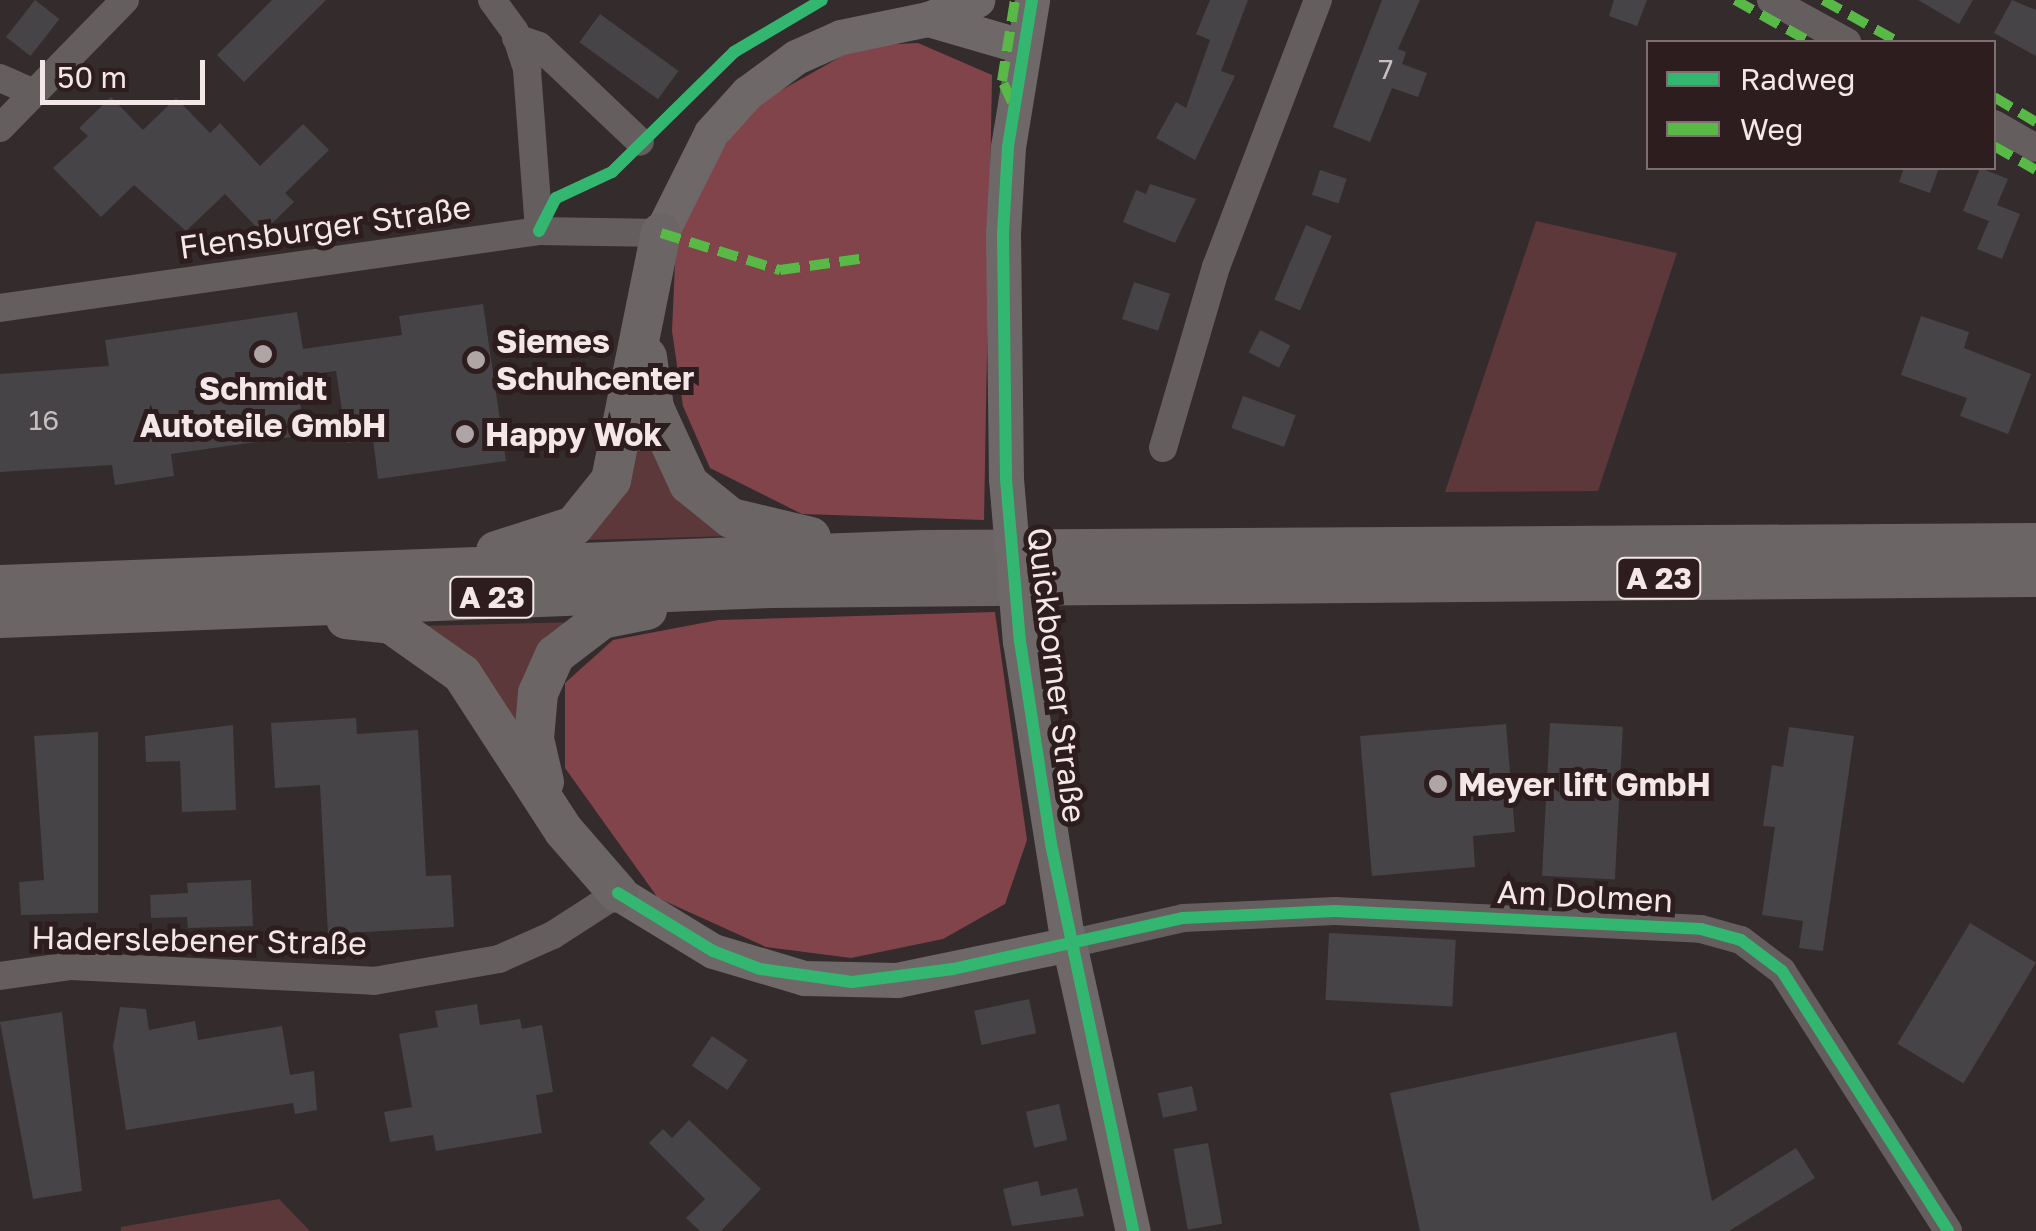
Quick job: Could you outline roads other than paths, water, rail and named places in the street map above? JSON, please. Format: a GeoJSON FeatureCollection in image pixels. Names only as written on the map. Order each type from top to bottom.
{"type":"FeatureCollection","features":[{"type":"Feature","properties":{"kind":"highway"},"geometry":{"type":"LineString","coordinates":[[460,566],[574,526],[594,507],[610,480],[660,232]]}},
{"type":"Feature","properties":{"kind":"highway"},"geometry":{"type":"LineString","coordinates":[[643,330],[660,425],[689,484],[710,504],[774,532],[924,550]]}},
{"type":"Feature","properties":{"kind":"highway","name":"A 23"},"geometry":{"type":"LineString","coordinates":[[0,585],[924,550],[2036,543]]}},
{"type":"Feature","properties":{"kind":"highway","name":"A 23"},"geometry":{"type":"LineString","coordinates":[[0,618],[213,606],[772,588],[2036,577]]}},
{"type":"Feature","properties":{"kind":"highway"},"geometry":{"type":"LineString","coordinates":[[549,805],[534,738],[538,693],[555,655],[602,618],[772,588]]}},
{"type":"Feature","properties":{"kind":"highway"},"geometry":{"type":"LineString","coordinates":[[213,606],[391,624],[416,636],[468,683],[549,805],[618,893]]}},
{"type":"Feature","properties":{"kind":"main road"},"geometry":{"type":"LineString","coordinates":[[660,232],[702,147],[748,93],[796,57],[841,36],[928,19],[972,3],[1027,20]]}},
{"type":"Feature","properties":{"kind":"main road"},"geometry":{"type":"LineString","coordinates":[[928,19],[1027,20]]}},
{"type":"Feature","properties":{"kind":"main road","name":"Quickborner Straße"},"geometry":{"type":"LineString","coordinates":[[1027,20],[1003,233],[1006,479],[1020,641],[1070,944],[1133,1231]]}},
{"type":"Feature","properties":{"kind":"main road"},"geometry":{"type":"LineString","coordinates":[[618,893],[713,952],[804,978],[896,980],[1070,944]]}},
{"type":"Feature","properties":{"kind":"street"},"geometry":{"type":"LineString","coordinates":[[0,128],[126,0]]}},
{"type":"Feature","properties":{"kind":"street"},"geometry":{"type":"LineString","coordinates":[[492,0],[516,38],[527,70],[540,231]]}},
{"type":"Feature","properties":{"kind":"street"},"geometry":{"type":"LineString","coordinates":[[1163,448],[1216,267],[1318,0]]}},
{"type":"Feature","properties":{"kind":"street"},"geometry":{"type":"LineString","coordinates":[[1772,0],[1843,40]]}},
{"type":"Feature","properties":{"kind":"street"},"geometry":{"type":"LineString","coordinates":[[516,38],[539,46],[640,142]]}},
{"type":"Feature","properties":{"kind":"street"},"geometry":{"type":"LineString","coordinates":[[0,78],[34,92]]}},
{"type":"Feature","properties":{"kind":"street"},"geometry":{"type":"LineString","coordinates":[[1996,125],[2036,148]]}},
{"type":"Feature","properties":{"kind":"street","name":"Flensburger Straße"},"geometry":{"type":"LineString","coordinates":[[0,308],[540,231],[660,232]]}},
{"type":"Feature","properties":{"kind":"street","name":"Haderslebener Straße"},"geometry":{"type":"LineString","coordinates":[[0,976],[71,966],[374,981],[499,959],[553,936],[618,893]]}},
{"type":"Feature","properties":{"kind":"street","name":"Am Dolmen"},"geometry":{"type":"LineString","coordinates":[[1070,944],[1183,918],[1335,912],[1701,928],[1741,940],[1782,971],[1948,1231]]}},
{"type":"Feature","properties":{"kind":"place","name":"Schmidt Autoteile GmbH"},"geometry":{"type":"Point","coordinates":[263,354]}},
{"type":"Feature","properties":{"kind":"place","name":"Siemes Schuhcenter"},"geometry":{"type":"Point","coordinates":[476,360]}},
{"type":"Feature","properties":{"kind":"place","name":"Happy Wok"},"geometry":{"type":"Point","coordinates":[465,434]}},
{"type":"Feature","properties":{"kind":"place","name":"Meyer lift GmbH"},"geometry":{"type":"Point","coordinates":[1438,784]}}]}
